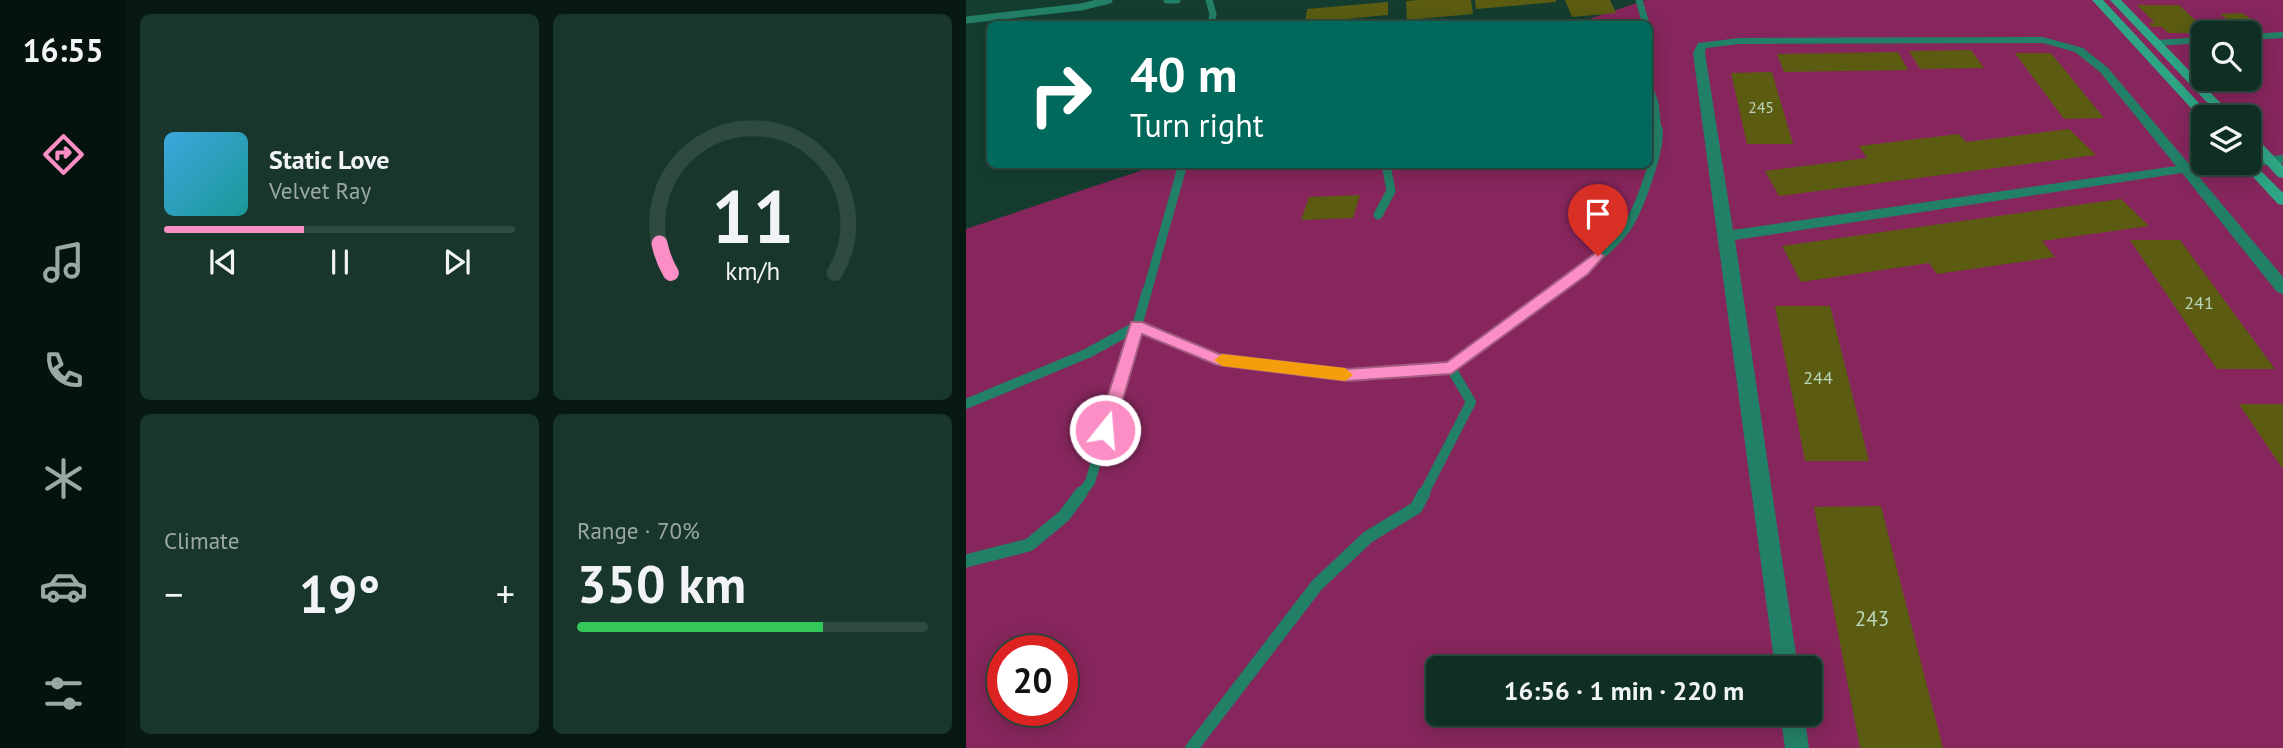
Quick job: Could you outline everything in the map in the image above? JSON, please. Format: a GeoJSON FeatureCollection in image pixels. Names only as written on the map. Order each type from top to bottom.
{"type":"FeatureCollection","features":[{"type":"Feature","properties":{"kind":"main road"},"geometry":{"type":"LineString","coordinates":[[2097,0],[2195,105]]}},
{"type":"Feature","properties":{"kind":"main road"},"geometry":{"type":"LineString","coordinates":[[2115,0],[2216,105]]}},
{"type":"Feature","properties":{"kind":"main road"},"geometry":{"type":"LineString","coordinates":[[2261,147],[2277,160],[2283,174]]}},
{"type":"Feature","properties":{"kind":"main road"},"geometry":{"type":"LineString","coordinates":[[2258,175],[2283,201]]}},
{"type":"Feature","properties":{"kind":"street"},"geometry":{"type":"LineString","coordinates":[[2261,36],[2283,35]]}},
{"type":"Feature","properties":{"kind":"street"},"geometry":{"type":"LineString","coordinates":[[1784,656],[1699,53],[1702,45],[2043,40],[2079,50],[2104,71],[2283,288]]}},
{"type":"Feature","properties":{"kind":"street"},"geometry":{"type":"LineString","coordinates":[[2156,43],[2191,41]]}},
{"type":"Feature","properties":{"kind":"street"},"geometry":{"type":"LineString","coordinates":[[1727,236],[2191,168]]}},
{"type":"Feature","properties":{"kind":"street"},"geometry":{"type":"LineString","coordinates":[[1794,726],[1797,748]]}},
{"type":"Feature","properties":{"kind":"lane"},"geometry":{"type":"LineString","coordinates":[[966,20],[1082,7],[1109,0]]}},
{"type":"Feature","properties":{"kind":"lane"},"geometry":{"type":"LineString","coordinates":[[1167,0],[1177,0]]}},
{"type":"Feature","properties":{"kind":"lane"},"geometry":{"type":"LineString","coordinates":[[1209,0],[1213,13],[1212,21]]}},
{"type":"Feature","properties":{"kind":"lane"},"geometry":{"type":"LineString","coordinates":[[1639,0],[1645,21]]}},
{"type":"Feature","properties":{"kind":"lane"},"geometry":{"type":"LineString","coordinates":[[1652,95],[1659,136],[1652,165]]}},
{"type":"Feature","properties":{"kind":"lane"},"geometry":{"type":"LineString","coordinates":[[966,561],[1029,545],[1063,516],[1090,482],[1182,168]]}},
{"type":"Feature","properties":{"kind":"lane"},"geometry":{"type":"LineString","coordinates":[[1378,215],[1390,200],[1392,183],[1387,168]]}},
{"type":"Feature","properties":{"kind":"lane"},"geometry":{"type":"LineString","coordinates":[[1137,326],[1217,359],[1347,375],[1451,368],[1583,270],[1628,227],[1651,168]]}},
{"type":"Feature","properties":{"kind":"lane"},"geometry":{"type":"LineString","coordinates":[[966,404],[1088,353],[1137,326]]}},
{"type":"Feature","properties":{"kind":"lane"},"geometry":{"type":"LineString","coordinates":[[1192,748],[1317,585],[1368,537],[1416,508],[1471,402],[1451,368]]}},
{"type":"Feature","properties":{"kind":"shaded area"},"geometry":{"type":"Polygon","coordinates":[[[1646,0],[2283,0],[2283,748],[966,748],[966,229],[1149,168],[1652,168],[1652,21],[1583,21],[1646,0]]]}},
{"type":"Feature","properties":{"kind":"building"},"geometry":{"type":"Polygon","coordinates":[[[1471,0],[1473,14],[1407,20],[1406,1],[1471,0]]]}},
{"type":"Feature","properties":{"kind":"building"},"geometry":{"type":"Polygon","coordinates":[[[1475,0],[1556,0],[1556,2],[1476,9],[1475,0]]]}},
{"type":"Feature","properties":{"kind":"building"},"geometry":{"type":"Polygon","coordinates":[[[1565,0],[1610,0],[1616,13],[1572,17],[1565,0]]]}},
{"type":"Feature","properties":{"kind":"building"},"geometry":{"type":"Polygon","coordinates":[[[1388,2],[1388,15],[1326,21],[1305,21],[1307,9],[1388,2]]]}},
{"type":"Feature","properties":{"kind":"building"},"geometry":{"type":"Polygon","coordinates":[[[2137,5],[2179,5],[2196,21],[2191,21],[2191,33],[2168,33],[2162,27],[2152,27],[2149,23],[2155,23],[2137,5]]]}},
{"type":"Feature","properties":{"kind":"building"},"geometry":{"type":"Polygon","coordinates":[[[2242,13],[2254,21],[2229,21],[2220,14],[2242,13]]]}},
{"type":"Feature","properties":{"kind":"building"},"geometry":{"type":"Polygon","coordinates":[[[1971,50],[1984,68],[1920,69],[1909,51],[1971,50]]]}},
{"type":"Feature","properties":{"kind":"building"},"geometry":{"type":"Polygon","coordinates":[[[1898,52],[1908,70],[1784,72],[1777,54],[1898,52]]]}},
{"type":"Feature","properties":{"kind":"building"},"geometry":{"type":"Polygon","coordinates":[[[2015,53],[2051,53],[2104,118],[2064,119],[2015,53]]]}},
{"type":"Feature","properties":{"kind":"building"},"geometry":{"type":"Polygon","coordinates":[[[1772,72],[1793,144],[1747,144],[1731,73],[1772,72]]]}},
{"type":"Feature","properties":{"kind":"building"},"geometry":{"type":"Polygon","coordinates":[[[2069,129],[2096,155],[1779,196],[1765,171],[1867,158],[1859,146],[1959,134],[1966,142],[2069,129]]]}},
{"type":"Feature","properties":{"kind":"building"},"geometry":{"type":"Polygon","coordinates":[[[1360,195],[1353,218],[1301,220],[1309,197],[1360,195]]]}},
{"type":"Feature","properties":{"kind":"building"},"geometry":{"type":"Polygon","coordinates":[[[2121,199],[2149,226],[2042,241],[2055,257],[1937,274],[1929,263],[1801,282],[1782,246],[2121,199]]]}},
{"type":"Feature","properties":{"kind":"building"},"geometry":{"type":"Polygon","coordinates":[[[2130,240],[2180,240],[2275,369],[2217,369],[2130,240]]]}},
{"type":"Feature","properties":{"kind":"building"},"geometry":{"type":"Polygon","coordinates":[[[1775,306],[1830,306],[1869,461],[1805,461],[1775,306]]]}},
{"type":"Feature","properties":{"kind":"building"},"geometry":{"type":"Polygon","coordinates":[[[2239,404],[2283,404],[2283,469],[2270,450],[2239,404]]]}},
{"type":"Feature","properties":{"kind":"building"},"geometry":{"type":"Polygon","coordinates":[[[1881,506],[1943,748],[1860,748],[1814,507],[1881,506]]]}},
{"type":"Feature","properties":{"kind":"slow traffic"},"geometry":{"type":"LineString","coordinates":[[1222,360],[1345,375]]}},
{"type":"Feature","properties":{"kind":"route"},"geometry":{"type":"LineString","coordinates":[[1105,430],[1137,326],[1217,359],[1347,375],[1451,368],[1598,256]]}}]}
